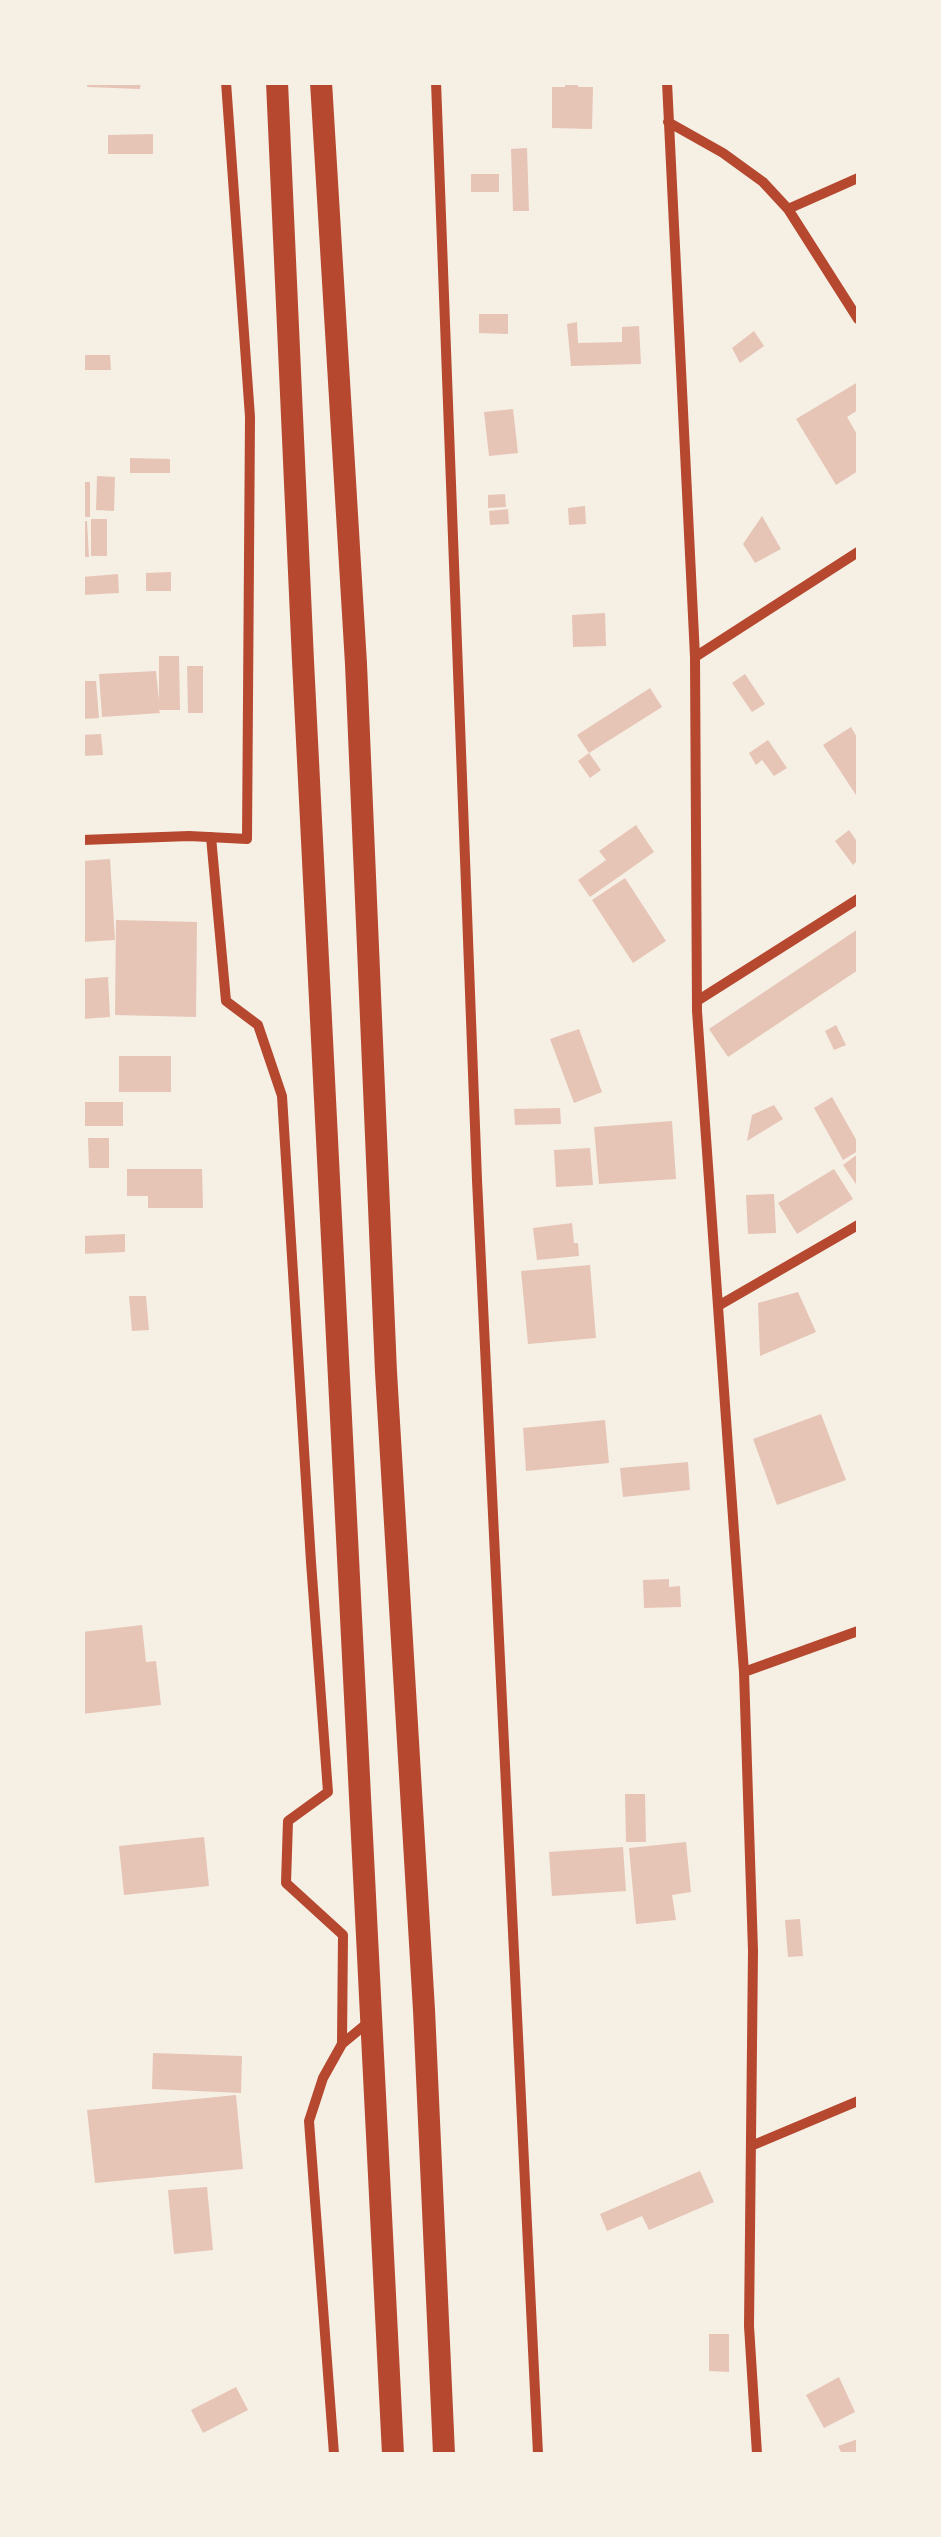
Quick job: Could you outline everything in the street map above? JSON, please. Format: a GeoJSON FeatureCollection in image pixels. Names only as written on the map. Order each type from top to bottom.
{"type":"FeatureCollection","features":[{"type":"Feature","properties":{"kind":"main road"},"geometry":{"type":"LineString","coordinates":[[277,82],[393,2454]]}},
{"type":"Feature","properties":{"kind":"main road"},"geometry":{"type":"LineString","coordinates":[[321,82],[354,644],[386,1372],[424,2010],[444,2454]]}},
{"type":"Feature","properties":{"kind":"street"},"geometry":{"type":"LineString","coordinates":[[82,840],[247,839],[250,417],[226,82]]}},
{"type":"Feature","properties":{"kind":"street"},"geometry":{"type":"LineString","coordinates":[[436,82],[478,1180],[538,2454]]}},
{"type":"Feature","properties":{"kind":"street"},"geometry":{"type":"LineString","coordinates":[[667,82],[695,657],[697,1001],[744,1672],[753,1952],[749,2326],[757,2454]]}},
{"type":"Feature","properties":{"kind":"street"},"geometry":{"type":"LineString","coordinates":[[668,122],[723,153],[763,182],[788,208],[858,319]]}},
{"type":"Feature","properties":{"kind":"street"},"geometry":{"type":"LineString","coordinates":[[788,208],[858,178]]}},
{"type":"Feature","properties":{"kind":"street"},"geometry":{"type":"LineString","coordinates":[[695,657],[858,552]]}},
{"type":"Feature","properties":{"kind":"street"},"geometry":{"type":"LineString","coordinates":[[211,837],[226,1001],[258,1026],[282,1096],[328,1792],[288,1821],[286,1883],[343,1935],[342,2044]]}},
{"type":"Feature","properties":{"kind":"street"},"geometry":{"type":"LineString","coordinates":[[697,1001],[858,899]]}},
{"type":"Feature","properties":{"kind":"street"},"geometry":{"type":"LineString","coordinates":[[718,1306],[858,1225]]}},
{"type":"Feature","properties":{"kind":"street"},"geometry":{"type":"LineString","coordinates":[[744,1672],[858,1630]]}},
{"type":"Feature","properties":{"kind":"street"},"geometry":{"type":"LineString","coordinates":[[334,2454],[309,2121],[323,2078],[342,2044],[372,2020]]}},
{"type":"Feature","properties":{"kind":"street"},"geometry":{"type":"LineString","coordinates":[[751,2146],[858,2101]]}},
{"type":"Feature","properties":{"kind":"building"},"geometry":{"type":"Polygon","coordinates":[[[88,82],[141,82],[140,89],[87,87],[88,82]]]}},
{"type":"Feature","properties":{"kind":"building"},"geometry":{"type":"Polygon","coordinates":[[[565,82],[593,87],[592,129],[552,128],[552,87],[565,87],[565,82]]]}},
{"type":"Feature","properties":{"kind":"building"},"geometry":{"type":"Polygon","coordinates":[[[153,134],[153,154],[108,154],[108,135],[153,134]]]}},
{"type":"Feature","properties":{"kind":"building"},"geometry":{"type":"Polygon","coordinates":[[[527,148],[529,211],[513,211],[511,149],[527,148]]]}},
{"type":"Feature","properties":{"kind":"building"},"geometry":{"type":"Polygon","coordinates":[[[471,174],[499,174],[499,192],[471,192],[471,174]]]}},
{"type":"Feature","properties":{"kind":"building"},"geometry":{"type":"Polygon","coordinates":[[[479,314],[508,314],[508,334],[479,333],[479,314]]]}},
{"type":"Feature","properties":{"kind":"building"},"geometry":{"type":"Polygon","coordinates":[[[577,322],[578,343],[622,342],[622,327],[639,326],[641,364],[571,366],[567,324],[577,322]]]}},
{"type":"Feature","properties":{"kind":"building"},"geometry":{"type":"Polygon","coordinates":[[[754,331],[764,346],[740,363],[732,348],[754,331]]]}},
{"type":"Feature","properties":{"kind":"building"},"geometry":{"type":"Polygon","coordinates":[[[82,355],[110,355],[111,370],[82,370],[82,355]]]}},
{"type":"Feature","properties":{"kind":"building"},"geometry":{"type":"Polygon","coordinates":[[[858,382],[858,410],[847,417],[858,436],[858,471],[836,485],[796,419],[858,382]]]}},
{"type":"Feature","properties":{"kind":"building"},"geometry":{"type":"Polygon","coordinates":[[[513,409],[518,453],[489,456],[484,412],[513,409]]]}},
{"type":"Feature","properties":{"kind":"building"},"geometry":{"type":"Polygon","coordinates":[[[130,458],[170,459],[170,473],[130,473],[130,458]]]}},
{"type":"Feature","properties":{"kind":"building"},"geometry":{"type":"Polygon","coordinates":[[[97,476],[115,477],[114,511],[96,510],[97,476]]]}},
{"type":"Feature","properties":{"kind":"building"},"geometry":{"type":"Polygon","coordinates":[[[82,482],[90,482],[90,517],[82,517],[82,482]]]}},
{"type":"Feature","properties":{"kind":"building"},"geometry":{"type":"Polygon","coordinates":[[[505,494],[506,507],[488,508],[488,495],[505,494]]]}},
{"type":"Feature","properties":{"kind":"building"},"geometry":{"type":"Polygon","coordinates":[[[585,506],[586,524],[569,525],[568,508],[585,506]]]}},
{"type":"Feature","properties":{"kind":"building"},"geometry":{"type":"Polygon","coordinates":[[[508,509],[509,524],[490,525],[489,511],[508,509]]]}},
{"type":"Feature","properties":{"kind":"building"},"geometry":{"type":"Polygon","coordinates":[[[762,516],[781,549],[755,563],[743,544],[762,516]]]}},
{"type":"Feature","properties":{"kind":"building"},"geometry":{"type":"Polygon","coordinates":[[[91,519],[107,519],[107,556],[91,556],[91,519]]]}},
{"type":"Feature","properties":{"kind":"building"},"geometry":{"type":"Polygon","coordinates":[[[82,521],[87,521],[89,557],[82,557],[82,521]]]}},
{"type":"Feature","properties":{"kind":"building"},"geometry":{"type":"Polygon","coordinates":[[[171,572],[171,591],[146,591],[146,573],[171,572]]]}},
{"type":"Feature","properties":{"kind":"building"},"geometry":{"type":"Polygon","coordinates":[[[118,574],[119,593],[82,595],[82,577],[118,574]]]}},
{"type":"Feature","properties":{"kind":"building"},"geometry":{"type":"Polygon","coordinates":[[[605,613],[606,646],[573,647],[572,615],[605,613]]]}},
{"type":"Feature","properties":{"kind":"building"},"geometry":{"type":"Polygon","coordinates":[[[159,656],[179,656],[180,710],[102,717],[99,674],[156,671],[159,701],[159,656]]]}},
{"type":"Feature","properties":{"kind":"building"},"geometry":{"type":"Polygon","coordinates":[[[187,666],[203,666],[203,713],[188,713],[187,666]]]}},
{"type":"Feature","properties":{"kind":"building"},"geometry":{"type":"Polygon","coordinates":[[[745,674],[765,704],[752,712],[732,683],[745,674]]]}},
{"type":"Feature","properties":{"kind":"building"},"geometry":{"type":"Polygon","coordinates":[[[82,681],[96,681],[99,718],[82,719],[82,681]]]}},
{"type":"Feature","properties":{"kind":"building"},"geometry":{"type":"Polygon","coordinates":[[[650,688],[662,707],[589,753],[577,735],[650,688]]]}},
{"type":"Feature","properties":{"kind":"building"},"geometry":{"type":"Polygon","coordinates":[[[851,727],[858,739],[858,798],[823,745],[851,727]]]}},
{"type":"Feature","properties":{"kind":"building"},"geometry":{"type":"Polygon","coordinates":[[[101,734],[103,755],[82,756],[82,735],[101,734]]]}},
{"type":"Feature","properties":{"kind":"building"},"geometry":{"type":"Polygon","coordinates":[[[768,740],[787,768],[774,776],[762,760],[756,765],[749,753],[768,740]]]}},
{"type":"Feature","properties":{"kind":"building"},"geometry":{"type":"Polygon","coordinates":[[[589,753],[601,770],[590,778],[578,761],[589,753]]]}},
{"type":"Feature","properties":{"kind":"building"},"geometry":{"type":"Polygon","coordinates":[[[636,825],[654,852],[590,897],[578,880],[606,860],[599,851],[636,825]]]}},
{"type":"Feature","properties":{"kind":"building"},"geometry":{"type":"Polygon","coordinates":[[[849,830],[858,838],[858,860],[853,865],[835,841],[849,830]]]}},
{"type":"Feature","properties":{"kind":"building"},"geometry":{"type":"Polygon","coordinates":[[[110,859],[115,940],[82,942],[82,861],[110,859]]]}},
{"type":"Feature","properties":{"kind":"building"},"geometry":{"type":"Polygon","coordinates":[[[625,878],[666,941],[633,963],[592,900],[625,878]]]}},
{"type":"Feature","properties":{"kind":"building"},"geometry":{"type":"Polygon","coordinates":[[[116,920],[197,922],[196,1017],[115,1015],[116,920]]]}},
{"type":"Feature","properties":{"kind":"building"},"geometry":{"type":"Polygon","coordinates":[[[858,929],[858,970],[728,1057],[709,1029],[858,929]]]}},
{"type":"Feature","properties":{"kind":"building"},"geometry":{"type":"Polygon","coordinates":[[[108,977],[110,1017],[82,1019],[82,979],[108,977]]]}},
{"type":"Feature","properties":{"kind":"building"},"geometry":{"type":"Polygon","coordinates":[[[836,1025],[846,1045],[834,1050],[825,1031],[836,1025]]]}},
{"type":"Feature","properties":{"kind":"building"},"geometry":{"type":"Polygon","coordinates":[[[579,1029],[602,1092],[574,1103],[550,1039],[579,1029]]]}},
{"type":"Feature","properties":{"kind":"building"},"geometry":{"type":"Polygon","coordinates":[[[119,1056],[171,1056],[171,1092],[119,1092],[119,1056]]]}},
{"type":"Feature","properties":{"kind":"building"},"geometry":{"type":"Polygon","coordinates":[[[832,1097],[858,1143],[858,1151],[843,1160],[814,1108],[832,1097]]]}},
{"type":"Feature","properties":{"kind":"building"},"geometry":{"type":"Polygon","coordinates":[[[82,1102],[123,1102],[123,1126],[82,1126],[82,1102]]]}},
{"type":"Feature","properties":{"kind":"building"},"geometry":{"type":"Polygon","coordinates":[[[774,1105],[783,1119],[747,1141],[752,1115],[774,1105]]]}},
{"type":"Feature","properties":{"kind":"building"},"geometry":{"type":"Polygon","coordinates":[[[560,1108],[561,1124],[515,1125],[514,1109],[560,1108]]]}},
{"type":"Feature","properties":{"kind":"building"},"geometry":{"type":"Polygon","coordinates":[[[672,1121],[676,1179],[599,1184],[594,1127],[672,1121]]]}},
{"type":"Feature","properties":{"kind":"building"},"geometry":{"type":"Polygon","coordinates":[[[88,1138],[109,1138],[109,1168],[89,1168],[88,1138]]]}},
{"type":"Feature","properties":{"kind":"building"},"geometry":{"type":"Polygon","coordinates":[[[590,1148],[593,1185],[556,1187],[554,1150],[590,1148]]]}},
{"type":"Feature","properties":{"kind":"building"},"geometry":{"type":"Polygon","coordinates":[[[858,1154],[858,1187],[843,1165],[858,1154]]]}},
{"type":"Feature","properties":{"kind":"building"},"geometry":{"type":"Polygon","coordinates":[[[127,1169],[202,1169],[203,1208],[148,1208],[148,1196],[127,1196],[127,1169]]]}},
{"type":"Feature","properties":{"kind":"building"},"geometry":{"type":"Polygon","coordinates":[[[834,1169],[853,1199],[797,1234],[778,1203],[834,1169]]]}},
{"type":"Feature","properties":{"kind":"building"},"geometry":{"type":"Polygon","coordinates":[[[774,1194],[776,1233],[748,1234],[746,1195],[774,1194]]]}},
{"type":"Feature","properties":{"kind":"building"},"geometry":{"type":"Polygon","coordinates":[[[572,1223],[579,1256],[537,1260],[533,1228],[572,1223]]]}},
{"type":"Feature","properties":{"kind":"building"},"geometry":{"type":"Polygon","coordinates":[[[125,1234],[125,1252],[82,1254],[82,1236],[125,1234]]]}},
{"type":"Feature","properties":{"kind":"building"},"geometry":{"type":"Polygon","coordinates":[[[590,1265],[596,1338],[528,1344],[521,1271],[590,1265]]]}},
{"type":"Feature","properties":{"kind":"building"},"geometry":{"type":"Polygon","coordinates":[[[798,1292],[816,1332],[760,1356],[758,1303],[798,1292]]]}},
{"type":"Feature","properties":{"kind":"building"},"geometry":{"type":"Polygon","coordinates":[[[129,1296],[146,1296],[149,1330],[132,1331],[129,1296]]]}},
{"type":"Feature","properties":{"kind":"building"},"geometry":{"type":"Polygon","coordinates":[[[821,1414],[846,1480],[777,1505],[753,1439],[821,1414]]]}},
{"type":"Feature","properties":{"kind":"building"},"geometry":{"type":"Polygon","coordinates":[[[605,1420],[609,1463],[526,1471],[523,1428],[605,1420]]]}},
{"type":"Feature","properties":{"kind":"building"},"geometry":{"type":"Polygon","coordinates":[[[688,1462],[690,1490],[623,1497],[620,1468],[688,1462]]]}},
{"type":"Feature","properties":{"kind":"building"},"geometry":{"type":"Polygon","coordinates":[[[669,1579],[669,1587],[680,1586],[681,1607],[644,1608],[643,1580],[669,1579]]]}},
{"type":"Feature","properties":{"kind":"building"},"geometry":{"type":"Polygon","coordinates":[[[142,1625],[146,1662],[156,1661],[161,1705],[82,1714],[82,1632],[142,1625]]]}},
{"type":"Feature","properties":{"kind":"building"},"geometry":{"type":"Polygon","coordinates":[[[625,1794],[645,1794],[646,1842],[626,1842],[625,1794]]]}},
{"type":"Feature","properties":{"kind":"building"},"geometry":{"type":"Polygon","coordinates":[[[204,1837],[209,1886],[124,1895],[119,1846],[204,1837]]]}},
{"type":"Feature","properties":{"kind":"building"},"geometry":{"type":"Polygon","coordinates":[[[686,1842],[691,1892],[672,1895],[676,1920],[636,1924],[629,1848],[686,1842]]]}},
{"type":"Feature","properties":{"kind":"building"},"geometry":{"type":"Polygon","coordinates":[[[623,1847],[626,1891],[552,1896],[549,1852],[623,1847]]]}},
{"type":"Feature","properties":{"kind":"building"},"geometry":{"type":"Polygon","coordinates":[[[800,1919],[803,1956],[788,1957],[785,1920],[800,1919]]]}},
{"type":"Feature","properties":{"kind":"building"},"geometry":{"type":"Polygon","coordinates":[[[153,2053],[242,2056],[241,2093],[152,2089],[153,2053]]]}},
{"type":"Feature","properties":{"kind":"building"},"geometry":{"type":"Polygon","coordinates":[[[236,2095],[243,2169],[95,2183],[87,2110],[236,2095]]]}},
{"type":"Feature","properties":{"kind":"building"},"geometry":{"type":"Polygon","coordinates":[[[700,2171],[714,2202],[649,2230],[642,2216],[607,2231],[600,2214],[700,2171]]]}},
{"type":"Feature","properties":{"kind":"building"},"geometry":{"type":"Polygon","coordinates":[[[207,2187],[213,2250],[174,2254],[168,2190],[207,2187]]]}},
{"type":"Feature","properties":{"kind":"building"},"geometry":{"type":"Polygon","coordinates":[[[709,2334],[729,2334],[729,2372],[709,2371],[709,2334]]]}},
{"type":"Feature","properties":{"kind":"building"},"geometry":{"type":"Polygon","coordinates":[[[839,2377],[855,2412],[824,2428],[806,2395],[839,2377]]]}},
{"type":"Feature","properties":{"kind":"building"},"geometry":{"type":"Polygon","coordinates":[[[236,2387],[248,2410],[203,2433],[191,2410],[236,2387]]]}},
{"type":"Feature","properties":{"kind":"building"},"geometry":{"type":"Polygon","coordinates":[[[858,2439],[858,2453],[842,2454],[838,2446],[858,2439]]]}}]}
